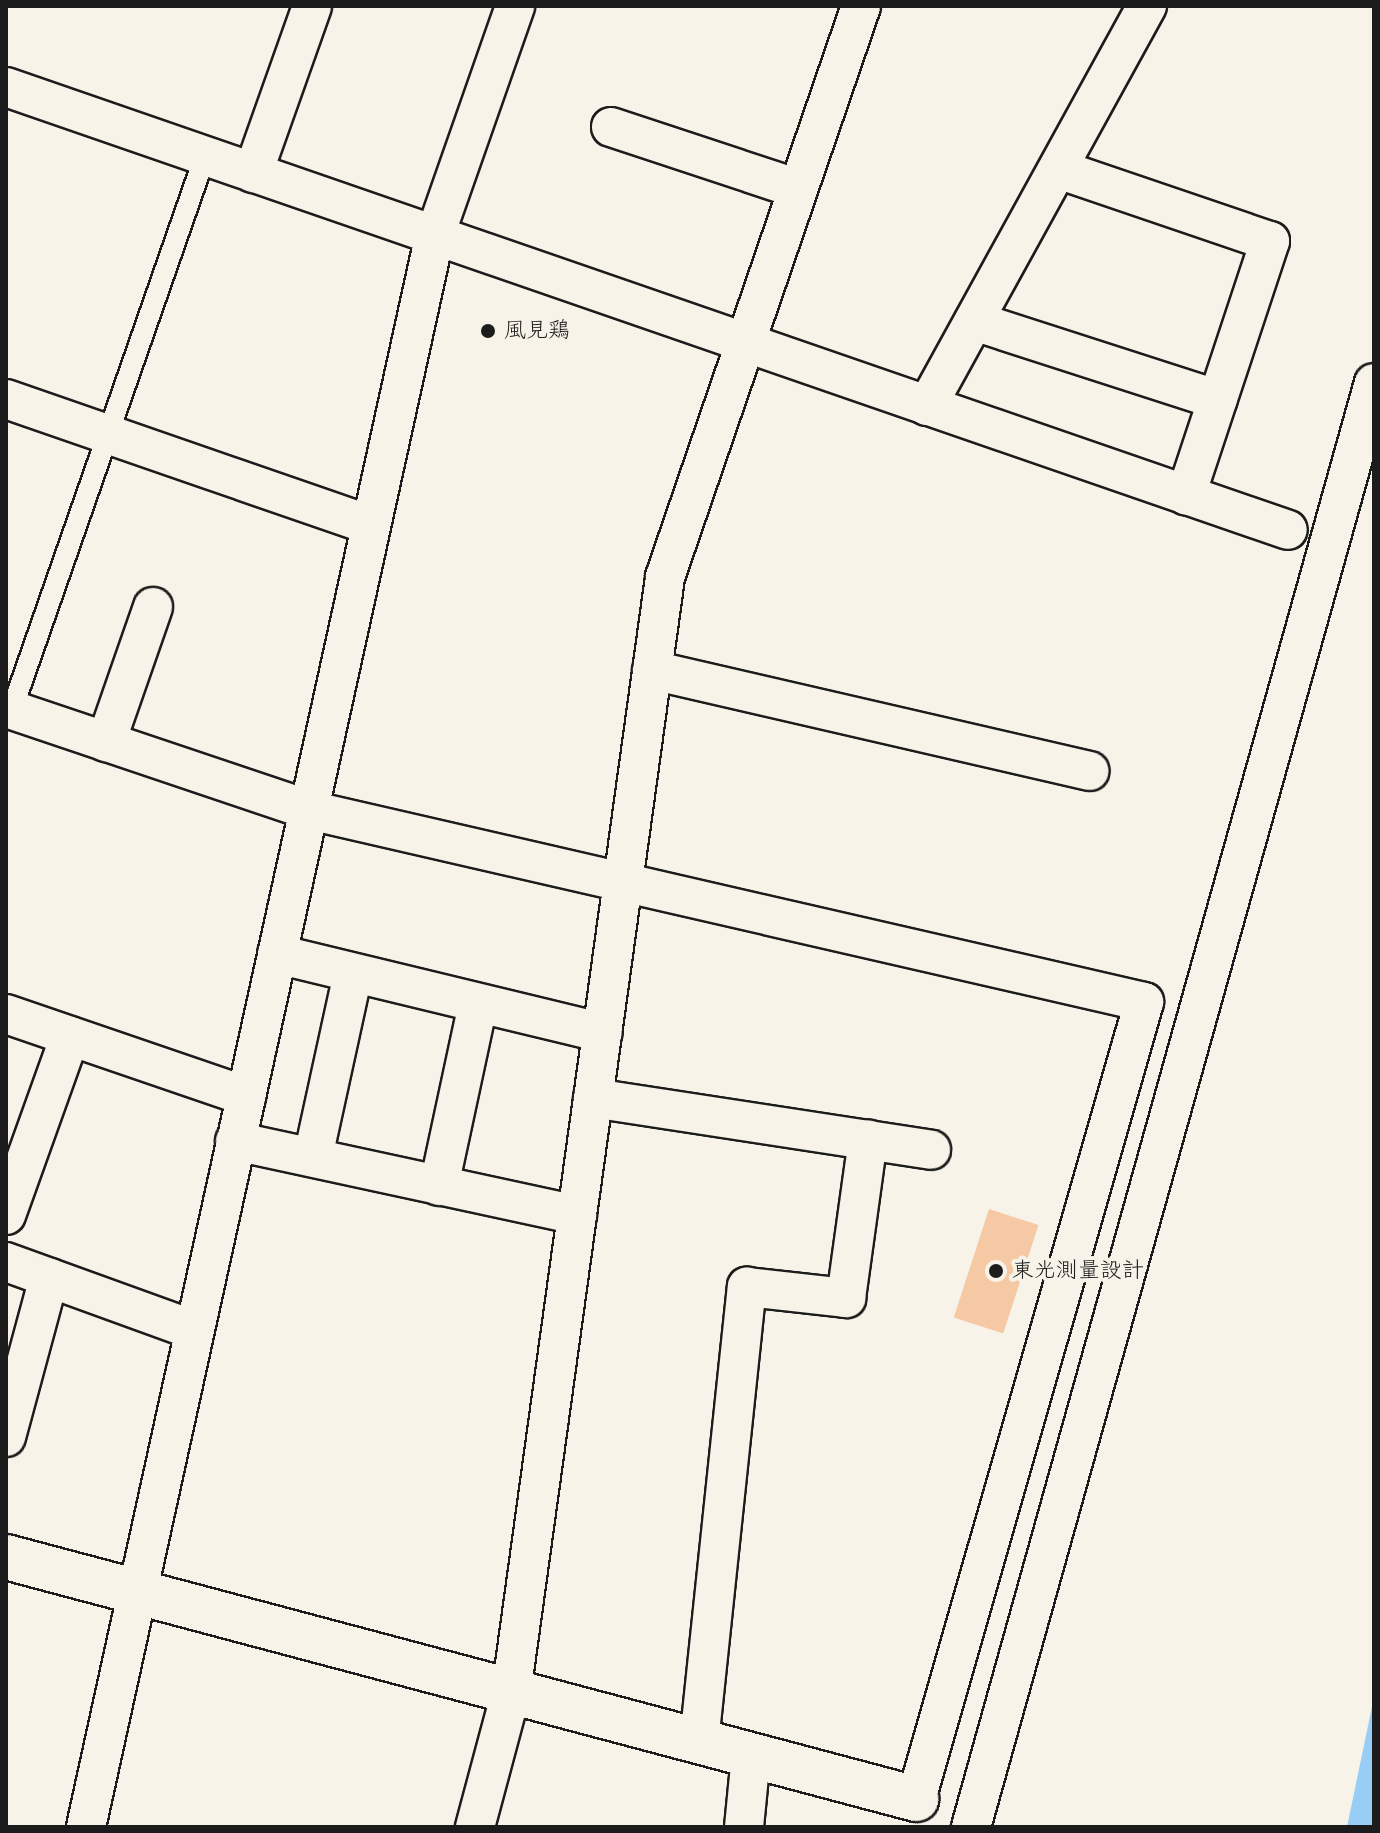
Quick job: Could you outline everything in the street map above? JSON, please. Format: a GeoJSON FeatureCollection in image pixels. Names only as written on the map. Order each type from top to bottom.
{"type":"FeatureCollection","features":[{"type":"Feature","properties":{"kind":"street"},"geometry":{"type":"LineString","coordinates":[[253,173],[312,6]]}},
{"type":"Feature","properties":{"kind":"street"},"geometry":{"type":"LineString","coordinates":[[475,1827],[511,1693],[665,577],[861,6]]}},
{"type":"Feature","properties":{"kind":"street"},"geometry":{"type":"LineString","coordinates":[[927,406],[1147,6]]}},
{"type":"Feature","properties":{"kind":"street"},"geometry":{"type":"LineString","coordinates":[[86,1827],[133,1593],[194,1330],[435,235],[503,9]]}},
{"type":"Feature","properties":{"kind":"street"},"geometry":{"type":"LineString","coordinates":[[6,87],[1288,530]]}},
{"type":"Feature","properties":{"kind":"street"},"geometry":{"type":"LineString","coordinates":[[611,127],[798,189]]}},
{"type":"Feature","properties":{"kind":"street"},"geometry":{"type":"LineString","coordinates":[[1058,169],[1270,241],[1186,495]]}},
{"type":"Feature","properties":{"kind":"street"},"geometry":{"type":"LineString","coordinates":[[974,321],[1218,400]]}},
{"type":"Feature","properties":{"kind":"street"},"geometry":{"type":"LineString","coordinates":[[971,1827],[1374,383]]}},
{"type":"Feature","properties":{"kind":"street"},"geometry":{"type":"LineString","coordinates":[[6,399],[369,525]]}},
{"type":"Feature","properties":{"kind":"street"},"geometry":{"type":"LineString","coordinates":[[106,742],[153,607]]}},
{"type":"Feature","properties":{"kind":"street"},"geometry":{"type":"LineString","coordinates":[[652,670],[1090,771]]}},
{"type":"Feature","properties":{"kind":"street"},"geometry":{"type":"LineString","coordinates":[[6,1557],[916,1799],[1144,1002],[309,810],[106,742],[8,715]]}},
{"type":"Feature","properties":{"kind":"street"},"geometry":{"type":"LineString","coordinates":[[277,954],[603,1033]]}},
{"type":"Feature","properties":{"kind":"street"},"geometry":{"type":"LineString","coordinates":[[313,1157],[353,974]]}},
{"type":"Feature","properties":{"kind":"street"},"geometry":{"type":"LineString","coordinates":[[439,1186],[478,1004]]}},
{"type":"Feature","properties":{"kind":"street"},"geometry":{"type":"LineString","coordinates":[[6,1014],[246,1096]]}},
{"type":"Feature","properties":{"kind":"street"},"geometry":{"type":"LineString","coordinates":[[6,1215],[70,1036]]}},
{"type":"Feature","properties":{"kind":"street"},"geometry":{"type":"LineString","coordinates":[[593,1098],[931,1150]]}},
{"type":"Feature","properties":{"kind":"street"},"geometry":{"type":"LineString","coordinates":[[699,1742],[747,1287],[846,1298],[868,1140]]}},
{"type":"Feature","properties":{"kind":"street"},"geometry":{"type":"LineString","coordinates":[[235,1141],[577,1215]]}},
{"type":"Feature","properties":{"kind":"street"},"geometry":{"type":"LineString","coordinates":[[6,1262],[194,1330]]}},
{"type":"Feature","properties":{"kind":"street"},"geometry":{"type":"LineString","coordinates":[[6,1437],[49,1278]]}},
{"type":"Feature","properties":{"kind":"street"},"geometry":{"type":"LineString","coordinates":[[744,1827],[751,1756]]}},
{"type":"Feature","properties":{"kind":"lane"},"geometry":{"type":"LineString","coordinates":[[8,715],[205,156]]}},
{"type":"Feature","properties":{"kind":"water"},"geometry":{"type":"Polygon","coordinates":[[[1374,1697],[1374,1827],[1347,1827],[1374,1697]]]}},
{"type":"Feature","properties":{"kind":"building","name":"東光測量設計"},"geometry":{"type":"Polygon","coordinates":[[[989,1209],[1038,1225],[1003,1333],[954,1317],[989,1209]]]}},
{"type":"Feature","properties":{"kind":"place","name":"風見鶏"},"geometry":{"type":"Point","coordinates":[488,331]}},
{"type":"Feature","properties":{"kind":"place","name":"東光測量設計"},"geometry":{"type":"Point","coordinates":[996,1271]}}]}
